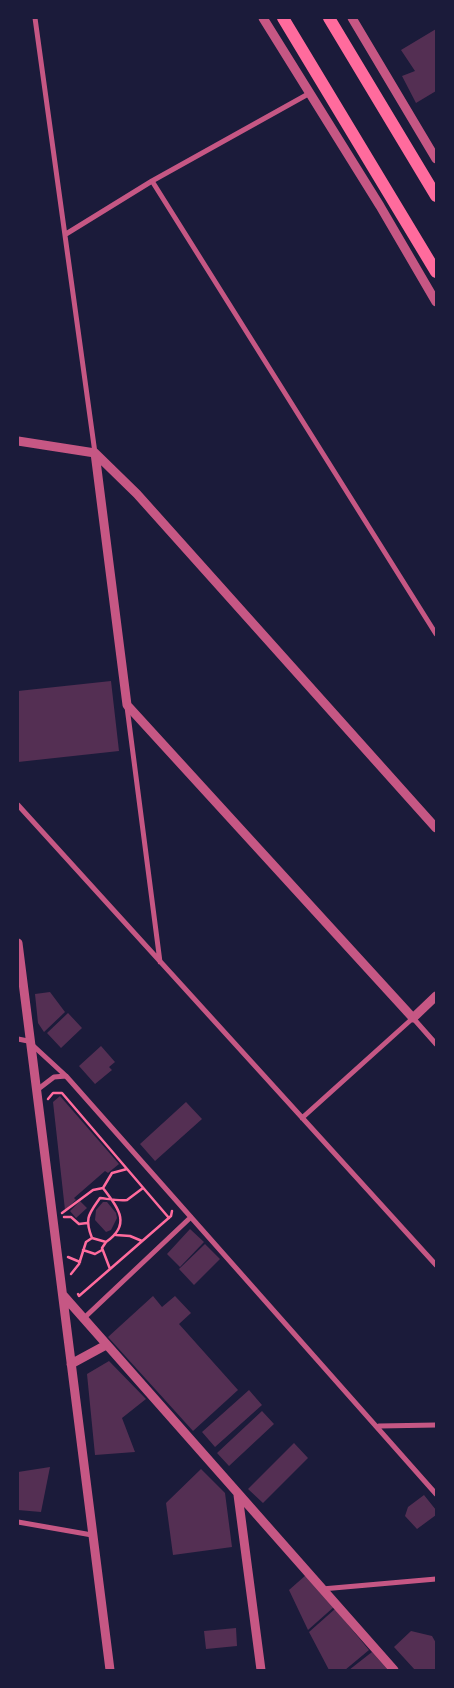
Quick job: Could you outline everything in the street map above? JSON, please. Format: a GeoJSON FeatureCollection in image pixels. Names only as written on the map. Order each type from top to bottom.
{"type":"FeatureCollection","features":[{"type":"Feature","properties":{"kind":"highway"},"geometry":{"type":"LineString","coordinates":[[283,18],[436,272]]}},
{"type":"Feature","properties":{"kind":"highway"},"geometry":{"type":"LineString","coordinates":[[329,18],[436,196]]}},
{"type":"Feature","properties":{"kind":"street"},"geometry":{"type":"LineString","coordinates":[[35,18],[95,453],[160,962]]}},
{"type":"Feature","properties":{"kind":"street"},"geometry":{"type":"LineString","coordinates":[[263,18],[436,302]]}},
{"type":"Feature","properties":{"kind":"street"},"geometry":{"type":"LineString","coordinates":[[352,18],[436,159]]}},
{"type":"Feature","properties":{"kind":"street"},"geometry":{"type":"LineString","coordinates":[[66,234],[152,181],[310,93]]}},
{"type":"Feature","properties":{"kind":"street"},"geometry":{"type":"LineString","coordinates":[[152,181],[436,634]]}},
{"type":"Feature","properties":{"kind":"street"},"geometry":{"type":"LineString","coordinates":[[18,441],[95,453],[137,494],[436,828]]}},
{"type":"Feature","properties":{"kind":"street"},"geometry":{"type":"LineString","coordinates":[[127,705],[436,1044]]}},
{"type":"Feature","properties":{"kind":"street"},"geometry":{"type":"LineString","coordinates":[[18,805],[436,1265]]}},
{"type":"Feature","properties":{"kind":"street"},"geometry":{"type":"LineString","coordinates":[[18,943],[28,1041],[63,1295],[110,1670]]}},
{"type":"Feature","properties":{"kind":"street"},"geometry":{"type":"LineString","coordinates":[[302,1118],[436,996]]}},
{"type":"Feature","properties":{"kind":"street"},"geometry":{"type":"LineString","coordinates":[[18,1039],[28,1041],[66,1076],[190,1218],[379,1426],[436,1494]]}},
{"type":"Feature","properties":{"kind":"street"},"geometry":{"type":"LineString","coordinates":[[35,1091],[54,1076],[66,1076]]}},
{"type":"Feature","properties":{"kind":"street"},"geometry":{"type":"LineString","coordinates":[[84,1319],[190,1218]]}},
{"type":"Feature","properties":{"kind":"street"},"geometry":{"type":"LineString","coordinates":[[63,1295],[394,1670]]}},
{"type":"Feature","properties":{"kind":"street"},"geometry":{"type":"LineString","coordinates":[[71,1364],[106,1345]]}},
{"type":"Feature","properties":{"kind":"street"},"geometry":{"type":"LineString","coordinates":[[379,1426],[436,1425]]}},
{"type":"Feature","properties":{"kind":"street"},"geometry":{"type":"LineString","coordinates":[[238,1494],[261,1670]]}},
{"type":"Feature","properties":{"kind":"street"},"geometry":{"type":"LineString","coordinates":[[18,1522],[92,1535]]}},
{"type":"Feature","properties":{"kind":"street"},"geometry":{"type":"LineString","coordinates":[[322,1589],[436,1579]]}},
{"type":"Feature","properties":{"kind":"path"},"geometry":{"type":"LineString","coordinates":[[44,1083],[47,1100],[53,1093],[62,1093],[169,1218]]}},
{"type":"Feature","properties":{"kind":"path"},"geometry":{"type":"LineString","coordinates":[[61,1216],[93,1190],[103,1188],[112,1173],[127,1169]]}},
{"type":"Feature","properties":{"kind":"path"},"geometry":{"type":"LineString","coordinates":[[103,1188],[112,1199],[121,1217],[121,1227],[116,1235],[103,1244],[102,1250],[110,1269]]}},
{"type":"Feature","properties":{"kind":"path"},"geometry":{"type":"LineString","coordinates":[[92,1238],[87,1223],[92,1209],[100,1198],[126,1200],[143,1188]]}},
{"type":"Feature","properties":{"kind":"path"},"geometry":{"type":"LineString","coordinates":[[60,1205],[62,1225]]}},
{"type":"Feature","properties":{"kind":"path"},"geometry":{"type":"LineString","coordinates":[[75,1291],[79,1296],[169,1218],[172,1214],[171,1210]]}},
{"type":"Feature","properties":{"kind":"path"},"geometry":{"type":"LineString","coordinates":[[61,1216],[71,1217],[79,1224],[87,1223]]}},
{"type":"Feature","properties":{"kind":"path"},"geometry":{"type":"LineString","coordinates":[[116,1235],[130,1236],[142,1242]]}},
{"type":"Feature","properties":{"kind":"path"},"geometry":{"type":"LineString","coordinates":[[68,1276],[74,1272],[80,1262],[86,1242],[92,1238],[106,1242]]}},
{"type":"Feature","properties":{"kind":"path"},"geometry":{"type":"LineString","coordinates":[[65,1249],[69,1281]]}},
{"type":"Feature","properties":{"kind":"path"},"geometry":{"type":"LineString","coordinates":[[83,1250],[98,1254],[102,1250]]}},
{"type":"Feature","properties":{"kind":"path"},"geometry":{"type":"LineString","coordinates":[[66,1257],[80,1262]]}},
{"type":"Feature","properties":{"kind":"building"},"geometry":{"type":"Polygon","coordinates":[[[436,29],[436,91],[416,103],[402,76],[415,71],[401,50],[436,29]]]}},
{"type":"Feature","properties":{"kind":"building"},"geometry":{"type":"Polygon","coordinates":[[[111,681],[119,751],[18,762],[18,691],[111,681]]]}},
{"type":"Feature","properties":{"kind":"building"},"geometry":{"type":"Polygon","coordinates":[[[50,992],[65,1012],[44,1032],[38,1023],[35,994],[50,992]]]}},
{"type":"Feature","properties":{"kind":"building"},"geometry":{"type":"Polygon","coordinates":[[[68,1013],[82,1028],[61,1048],[47,1033],[68,1013]]]}},
{"type":"Feature","properties":{"kind":"building"},"geometry":{"type":"Polygon","coordinates":[[[101,1046],[115,1062],[109,1067],[112,1070],[95,1084],[79,1066],[101,1046]]]}},
{"type":"Feature","properties":{"kind":"building"},"geometry":{"type":"Polygon","coordinates":[[[60,1096],[119,1164],[108,1173],[105,1171],[74,1198],[76,1200],[65,1210],[53,1102],[60,1096]]]}},
{"type":"Feature","properties":{"kind":"building"},"geometry":{"type":"Polygon","coordinates":[[[186,1102],[202,1119],[155,1161],[140,1144],[186,1102]]]}},
{"type":"Feature","properties":{"kind":"building"},"geometry":{"type":"Polygon","coordinates":[[[80,1201],[87,1208],[76,1218],[70,1211],[80,1201]]]}},
{"type":"Feature","properties":{"kind":"building"},"geometry":{"type":"Polygon","coordinates":[[[103,1202],[107,1202],[116,1213],[117,1218],[111,1230],[106,1232],[95,1220],[96,1210],[103,1202]]]}},
{"type":"Feature","properties":{"kind":"building"},"geometry":{"type":"Polygon","coordinates":[[[190,1229],[204,1242],[180,1267],[167,1254],[190,1229]]]}},
{"type":"Feature","properties":{"kind":"building"},"geometry":{"type":"Polygon","coordinates":[[[205,1244],[220,1259],[194,1285],[179,1269],[205,1244]]]}},
{"type":"Feature","properties":{"kind":"building"},"geometry":{"type":"Polygon","coordinates":[[[153,1296],[162,1307],[175,1296],[191,1313],[179,1324],[238,1390],[193,1431],[108,1337],[153,1296]]]}},
{"type":"Feature","properties":{"kind":"building"},"geometry":{"type":"Polygon","coordinates":[[[109,1361],[146,1399],[122,1418],[135,1452],[95,1455],[87,1374],[109,1361]]]}},
{"type":"Feature","properties":{"kind":"building"},"geometry":{"type":"Polygon","coordinates":[[[249,1390],[262,1405],[215,1447],[202,1432],[249,1390]]]}},
{"type":"Feature","properties":{"kind":"building"},"geometry":{"type":"Polygon","coordinates":[[[262,1411],[274,1424],[229,1466],[217,1453],[262,1411]]]}},
{"type":"Feature","properties":{"kind":"building"},"geometry":{"type":"Polygon","coordinates":[[[294,1443],[308,1458],[263,1503],[248,1489],[294,1443]]]}},
{"type":"Feature","properties":{"kind":"building"},"geometry":{"type":"Polygon","coordinates":[[[50,1467],[41,1512],[18,1510],[18,1472],[50,1467]]]}},
{"type":"Feature","properties":{"kind":"building"},"geometry":{"type":"Polygon","coordinates":[[[201,1469],[225,1493],[232,1547],[173,1555],[166,1503],[201,1469]]]}},
{"type":"Feature","properties":{"kind":"building"},"geometry":{"type":"Polygon","coordinates":[[[424,1495],[436,1510],[436,1515],[417,1529],[405,1516],[408,1507],[424,1495]]]}},
{"type":"Feature","properties":{"kind":"building"},"geometry":{"type":"Polygon","coordinates":[[[306,1575],[335,1606],[308,1630],[289,1590],[306,1575]]]}},
{"type":"Feature","properties":{"kind":"building"},"geometry":{"type":"Polygon","coordinates":[[[335,1609],[369,1650],[345,1670],[329,1670],[309,1632],[335,1609]]]}},
{"type":"Feature","properties":{"kind":"building"},"geometry":{"type":"Polygon","coordinates":[[[236,1628],[237,1646],[206,1649],[204,1631],[236,1628]]]}},
{"type":"Feature","properties":{"kind":"building"},"geometry":{"type":"Polygon","coordinates":[[[411,1631],[432,1636],[436,1643],[436,1670],[415,1670],[394,1647],[411,1631]]]}},
{"type":"Feature","properties":{"kind":"building"},"geometry":{"type":"Polygon","coordinates":[[[372,1652],[388,1670],[349,1670],[372,1652]]]}}]}
